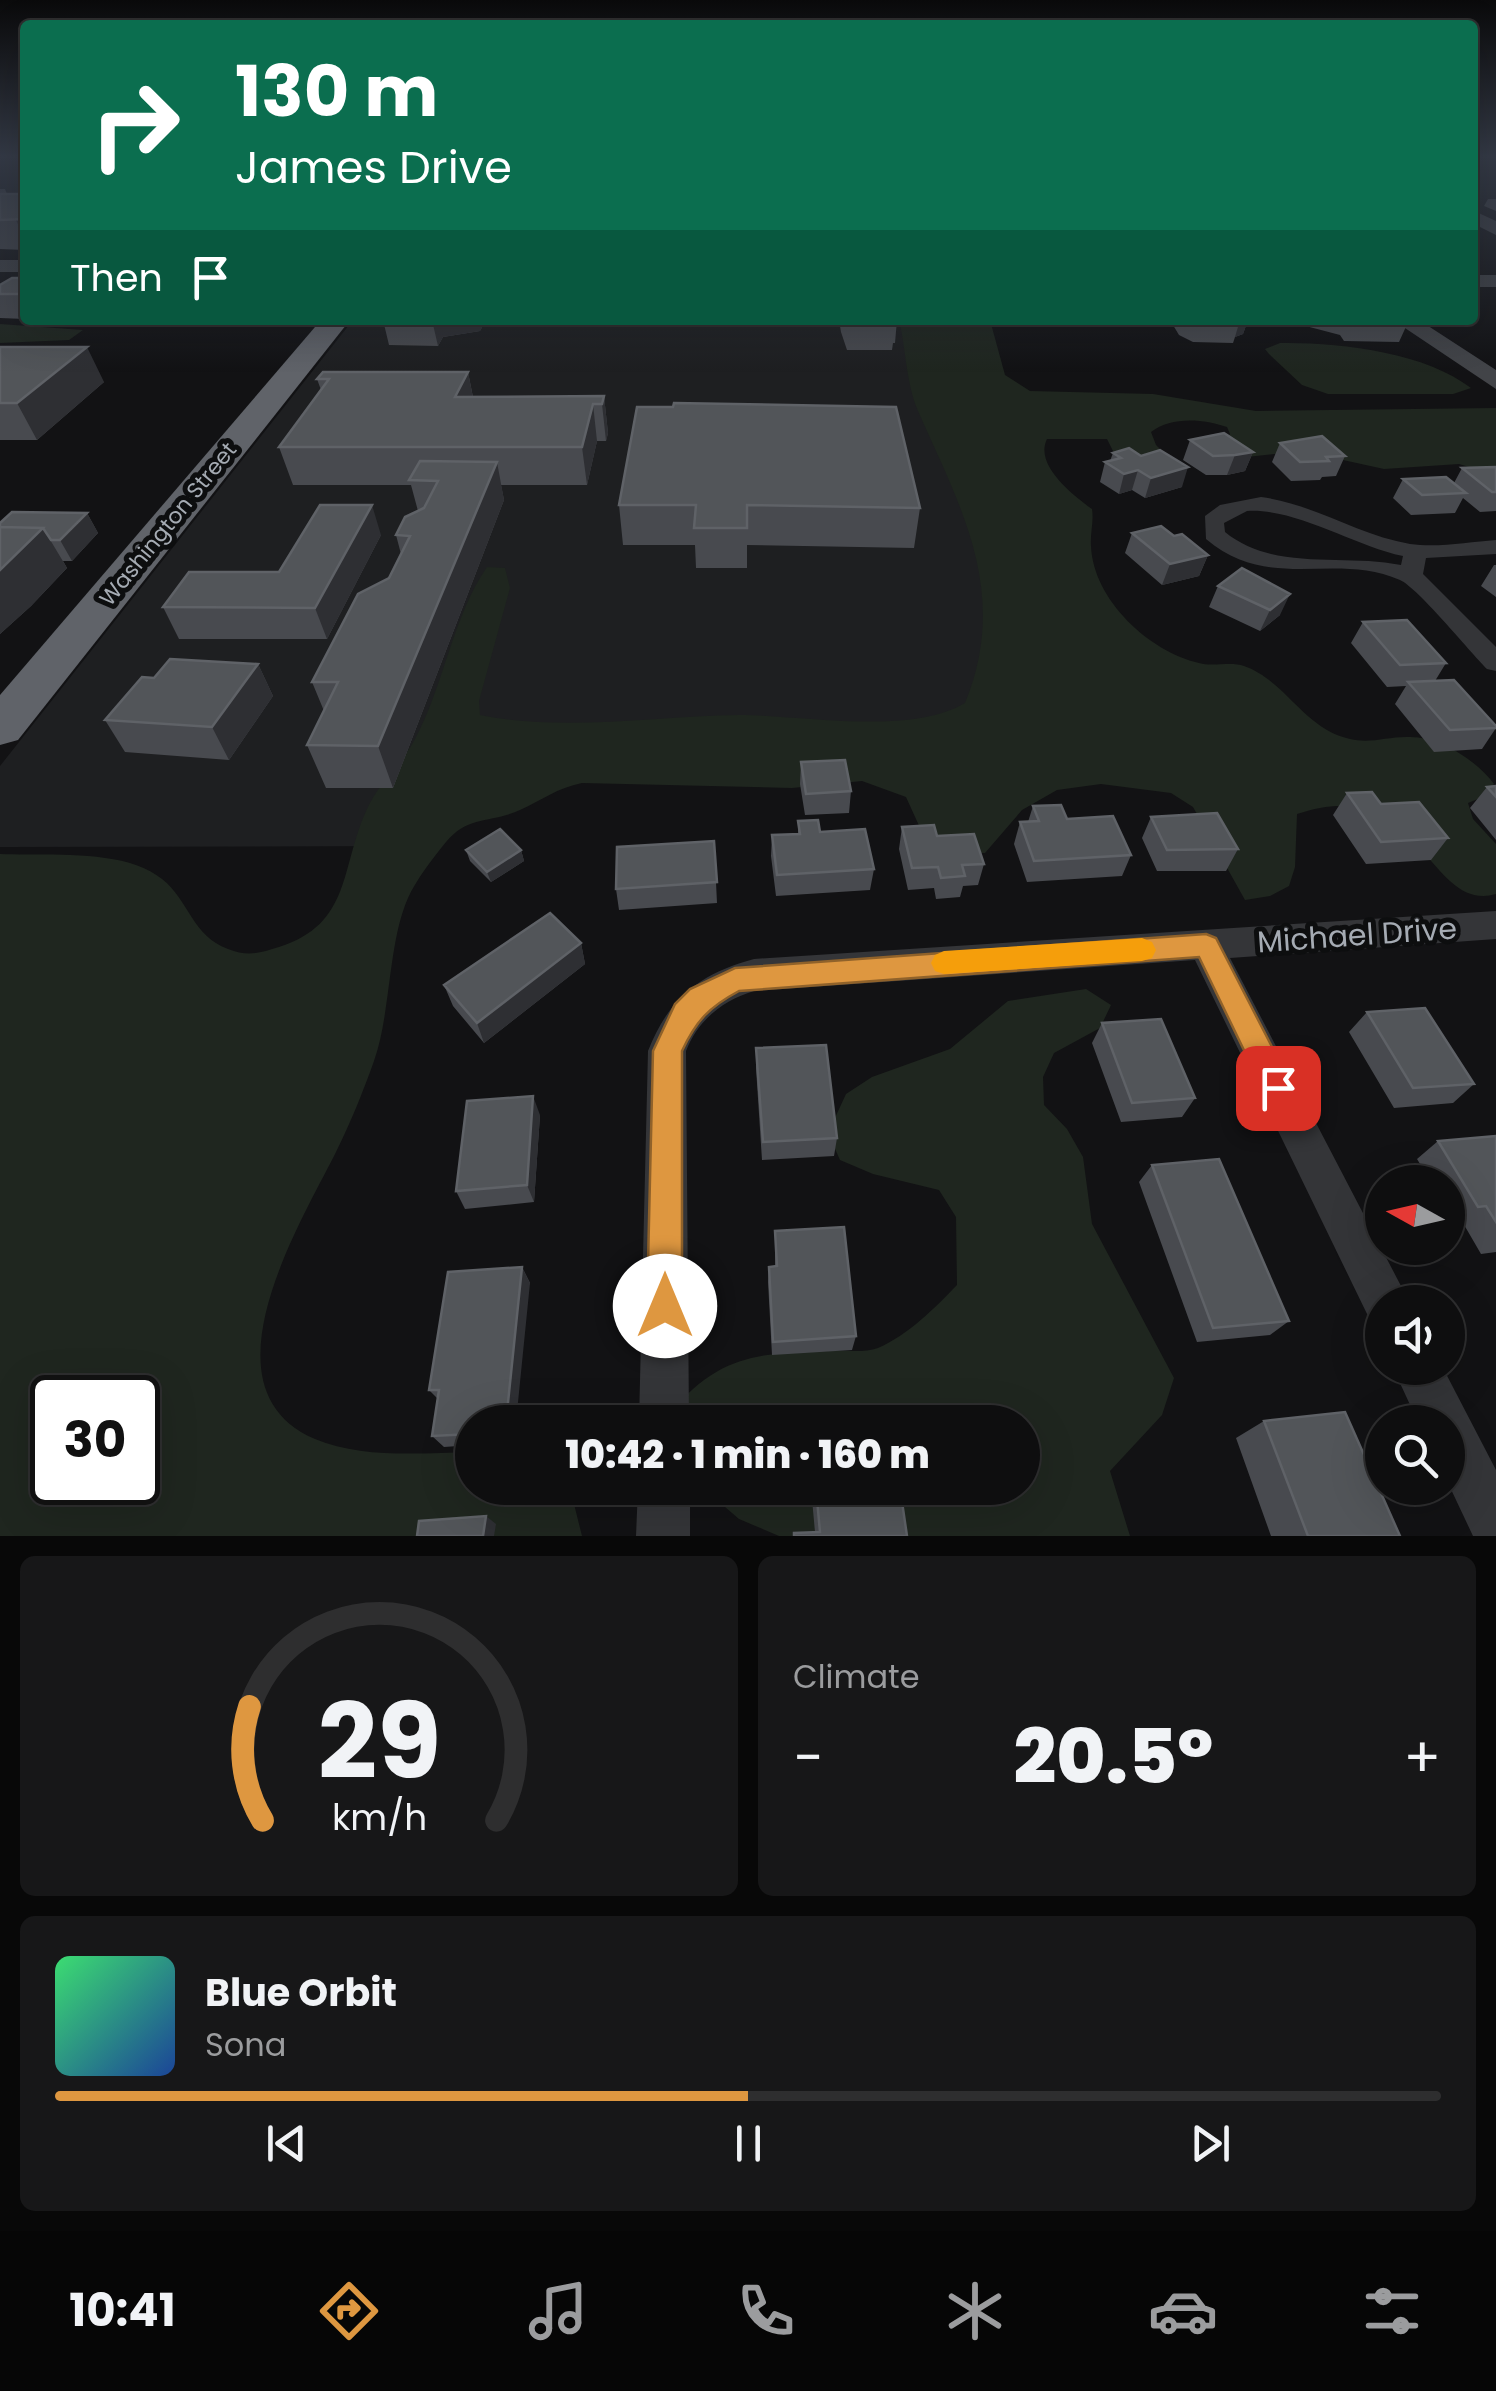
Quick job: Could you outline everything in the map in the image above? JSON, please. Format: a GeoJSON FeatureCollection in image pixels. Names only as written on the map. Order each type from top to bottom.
{"type":"FeatureCollection","features":[{"type":"Feature","properties":{"kind":"highway","name":"Washington Street"},"geometry":{"type":"LineString","coordinates":[[0,728],[332,325]]}},
{"type":"Feature","properties":{"kind":"street"},"geometry":{"type":"LineString","coordinates":[[1412,325],[1496,381]]}},
{"type":"Feature","properties":{"kind":"street"},"geometry":{"type":"LineString","coordinates":[[1496,547],[1413,564],[1299,568],[1259,562],[1229,549],[1214,534],[1213,521],[1224,510],[1250,504],[1286,507],[1376,543],[1413,564],[1496,662]]}},
{"type":"Feature","properties":{"kind":"street","name":"Michael Drive"},"geometry":{"type":"LineString","coordinates":[[664,1405],[667,1051],[674,1031],[700,998],[716,987],[754,976],[1496,925]]}},
{"type":"Feature","properties":{"kind":"street"},"geometry":{"type":"LineString","coordinates":[[1206,946],[1376,1285]]}},
{"type":"Feature","properties":{"kind":"street"},"geometry":{"type":"LineString","coordinates":[[1465,1464],[1496,1526]]}},
{"type":"Feature","properties":{"kind":"street"},"geometry":{"type":"LineString","coordinates":[[663,1536],[664,1505]]}},
{"type":"Feature","properties":{"kind":"shaded area"},"geometry":{"type":"Polygon","coordinates":[[[0,324],[83,330],[69,340],[0,343],[0,324]]]}},
{"type":"Feature","properties":{"kind":"shaded area"},"geometry":{"type":"Polygon","coordinates":[[[349,325],[921,325],[1052,756],[432,757],[410,846],[0,847],[0,766],[349,325]]]}},
{"type":"Feature","properties":{"kind":"shaded area"},"geometry":{"type":"Polygon","coordinates":[[[900,325],[991,325],[1005,375],[1030,391],[1153,394],[1256,411],[1496,408],[1496,475],[1459,464],[1384,469],[1302,451],[1247,457],[1221,445],[1230,434],[1227,427],[1198,421],[1168,423],[1151,432],[1156,445],[1171,460],[1117,459],[1107,439],[1047,439],[1044,449],[1058,478],[1092,509],[1091,546],[1102,586],[1127,621],[1144,635],[1180,657],[1204,664],[1239,665],[1258,673],[1334,734],[1358,740],[1410,737],[1434,741],[1468,759],[1487,775],[1494,784],[1485,796],[1468,803],[1473,819],[1496,844],[1496,894],[1473,895],[1454,884],[1397,826],[1371,811],[1338,806],[1297,814],[1295,867],[1289,886],[1270,896],[1245,900],[1193,807],[1171,793],[1101,784],[1057,790],[1022,810],[985,853],[931,852],[906,797],[862,781],[792,788],[582,783],[510,814],[472,823],[446,842],[420,877],[401,916],[374,1061],[346,1130],[283,1261],[268,1304],[261,1345],[264,1383],[281,1415],[315,1439],[352,1450],[455,1452],[455,1505],[574,1505],[582,1536],[0,1536],[0,854],[107,858],[146,869],[171,888],[206,936],[235,951],[260,952],[303,937],[332,909],[367,809],[414,741],[465,608],[487,567],[505,568],[510,588],[479,701],[480,715],[544,722],[739,715],[886,721],[942,713],[965,703],[978,663],[983,625],[981,588],[964,517],[914,400],[900,325]]]}},
{"type":"Feature","properties":{"kind":"shaded area"},"geometry":{"type":"Polygon","coordinates":[[[1280,343],[1354,347],[1406,358],[1471,388],[1453,394],[1328,394],[1302,385],[1265,349],[1280,343]]]}},
{"type":"Feature","properties":{"kind":"shaded area"},"geometry":{"type":"Polygon","coordinates":[[[1086,989],[1111,1005],[1100,1028],[1054,1053],[1043,1077],[1044,1105],[1067,1129],[1083,1157],[1092,1224],[1174,1378],[1162,1415],[1110,1471],[1130,1536],[779,1536],[739,1519],[723,1505],[1040,1505],[1040,1405],[678,1405],[707,1378],[742,1360],[783,1353],[878,1348],[910,1328],[957,1285],[956,1217],[939,1190],[873,1174],[840,1160],[828,1133],[846,1094],[872,1077],[950,1049],[1008,1001],[1086,989]]]}},
{"type":"Feature","properties":{"kind":"building"},"geometry":{"type":"Polygon","coordinates":[[[20,278],[20,294],[0,294],[0,285],[20,278]]]}},
{"type":"Feature","properties":{"kind":"building"},"geometry":{"type":"Polygon","coordinates":[[[0,347],[87,347],[17,403],[0,403],[0,347]]]}},
{"type":"Feature","properties":{"kind":"building"},"geometry":{"type":"Polygon","coordinates":[[[323,372],[468,372],[455,397],[604,396],[602,404],[593,404],[582,447],[279,447],[329,379],[317,379],[323,372]]]}},
{"type":"Feature","properties":{"kind":"building"},"geometry":{"type":"Polygon","coordinates":[[[674,403],[896,407],[920,508],[747,505],[747,528],[694,528],[696,505],[619,505],[637,407],[673,407],[674,403]]]}},
{"type":"Feature","properties":{"kind":"building"},"geometry":{"type":"Polygon","coordinates":[[[1224,433],[1253,452],[1213,456],[1190,440],[1224,433]]]}},
{"type":"Feature","properties":{"kind":"building"},"geometry":{"type":"Polygon","coordinates":[[[1322,436],[1345,456],[1300,462],[1280,443],[1322,436]]]}},
{"type":"Feature","properties":{"kind":"building"},"geometry":{"type":"Polygon","coordinates":[[[1129,448],[1141,456],[1160,450],[1188,467],[1151,478],[1138,470],[1124,474],[1105,462],[1121,458],[1113,453],[1129,448]]]}},
{"type":"Feature","properties":{"kind":"building"},"geometry":{"type":"Polygon","coordinates":[[[420,461],[497,462],[378,746],[307,745],[338,682],[312,682],[358,594],[389,578],[410,536],[396,535],[405,517],[424,508],[438,481],[409,480],[420,461]]]}},
{"type":"Feature","properties":{"kind":"building"},"geometry":{"type":"Polygon","coordinates":[[[1496,467],[1496,492],[1462,468],[1496,467]]]}},
{"type":"Feature","properties":{"kind":"building"},"geometry":{"type":"Polygon","coordinates":[[[1446,477],[1466,493],[1422,495],[1403,479],[1446,477]]]}},
{"type":"Feature","properties":{"kind":"building"},"geometry":{"type":"Polygon","coordinates":[[[320,505],[372,505],[315,608],[163,607],[189,572],[279,572],[320,505]]]}},
{"type":"Feature","properties":{"kind":"building"},"geometry":{"type":"Polygon","coordinates":[[[12,512],[87,513],[60,540],[51,540],[43,528],[0,527],[12,512]]]}},
{"type":"Feature","properties":{"kind":"building"},"geometry":{"type":"Polygon","coordinates":[[[1161,526],[1174,536],[1182,534],[1208,555],[1170,564],[1132,533],[1161,526]]]}},
{"type":"Feature","properties":{"kind":"building"},"geometry":{"type":"Polygon","coordinates":[[[0,527],[43,528],[0,570],[0,527]]]}},
{"type":"Feature","properties":{"kind":"building"},"geometry":{"type":"Polygon","coordinates":[[[1242,568],[1290,594],[1270,610],[1218,586],[1242,568]]]}},
{"type":"Feature","properties":{"kind":"building"},"geometry":{"type":"Polygon","coordinates":[[[1407,620],[1446,663],[1400,665],[1363,622],[1407,620]]]}},
{"type":"Feature","properties":{"kind":"building"},"geometry":{"type":"Polygon","coordinates":[[[170,659],[258,664],[212,727],[105,720],[142,677],[154,678],[170,659]]]}},
{"type":"Feature","properties":{"kind":"building"},"geometry":{"type":"Polygon","coordinates":[[[1454,680],[1496,728],[1450,730],[1408,682],[1454,680]]]}},
{"type":"Feature","properties":{"kind":"building"},"geometry":{"type":"Polygon","coordinates":[[[845,760],[851,791],[806,794],[801,762],[845,760]]]}},
{"type":"Feature","properties":{"kind":"building"},"geometry":{"type":"Polygon","coordinates":[[[1372,792],[1381,804],[1419,802],[1448,838],[1381,842],[1347,793],[1372,792]]]}},
{"type":"Feature","properties":{"kind":"building"},"geometry":{"type":"Polygon","coordinates":[[[1061,805],[1067,819],[1113,816],[1131,855],[1034,861],[1020,822],[1039,821],[1033,806],[1061,805]]]}},
{"type":"Feature","properties":{"kind":"building"},"geometry":{"type":"Polygon","coordinates":[[[1217,813],[1238,849],[1167,850],[1151,817],[1217,813]]]}},
{"type":"Feature","properties":{"kind":"building"},"geometry":{"type":"Polygon","coordinates":[[[818,820],[820,832],[865,829],[874,869],[777,875],[772,835],[800,834],[798,821],[818,820]]]}},
{"type":"Feature","properties":{"kind":"building"},"geometry":{"type":"Polygon","coordinates":[[[934,825],[937,836],[974,834],[984,864],[962,865],[965,876],[941,878],[938,867],[912,868],[902,827],[934,825]]]}},
{"type":"Feature","properties":{"kind":"building"},"geometry":{"type":"Polygon","coordinates":[[[500,829],[521,850],[487,872],[466,850],[500,829]]]}},
{"type":"Feature","properties":{"kind":"building"},"geometry":{"type":"Polygon","coordinates":[[[714,841],[717,882],[616,889],[617,847],[714,841]]]}},
{"type":"Feature","properties":{"kind":"building"},"geometry":{"type":"Polygon","coordinates":[[[550,913],[581,943],[477,1023],[444,985],[550,913]]]}},
{"type":"Feature","properties":{"kind":"building"},"geometry":{"type":"Polygon","coordinates":[[[1425,1008],[1474,1084],[1413,1088],[1367,1012],[1425,1008]]]}},
{"type":"Feature","properties":{"kind":"building"},"geometry":{"type":"Polygon","coordinates":[[[1161,1019],[1195,1098],[1132,1103],[1102,1023],[1161,1019]]]}},
{"type":"Feature","properties":{"kind":"building"},"geometry":{"type":"Polygon","coordinates":[[[826,1045],[837,1138],[763,1142],[756,1048],[826,1045]]]}},
{"type":"Feature","properties":{"kind":"building"},"geometry":{"type":"Polygon","coordinates":[[[533,1096],[527,1185],[456,1191],[467,1101],[533,1096]]]}},
{"type":"Feature","properties":{"kind":"building"},"geometry":{"type":"Polygon","coordinates":[[[1496,1136],[1496,1222],[1486,1206],[1478,1207],[1465,1186],[1465,1165],[1453,1165],[1438,1141],[1496,1136]]]}},
{"type":"Feature","properties":{"kind":"building"},"geometry":{"type":"Polygon","coordinates":[[[1219,1159],[1289,1321],[1213,1328],[1152,1165],[1219,1159]]]}},
{"type":"Feature","properties":{"kind":"building"},"geometry":{"type":"Polygon","coordinates":[[[844,1227],[856,1336],[773,1342],[769,1267],[777,1266],[775,1231],[844,1227]]]}},
{"type":"Feature","properties":{"kind":"building"},"geometry":{"type":"Polygon","coordinates":[[[522,1267],[508,1405],[455,1405],[455,1435],[432,1436],[439,1390],[429,1390],[448,1272],[522,1267]]]}},
{"type":"Feature","properties":{"kind":"building"},"geometry":{"type":"Polygon","coordinates":[[[1345,1412],[1365,1457],[1365,1505],[1386,1505],[1400,1536],[1308,1536],[1264,1421],[1345,1412]]]}},
{"type":"Feature","properties":{"kind":"building"},"geometry":{"type":"Polygon","coordinates":[[[818,1505],[902,1505],[907,1536],[794,1536],[820,1532],[818,1505]]]}},
{"type":"Feature","properties":{"kind":"building"},"geometry":{"type":"Polygon","coordinates":[[[486,1516],[483,1536],[417,1536],[419,1521],[486,1516]]]}},
{"type":"Feature","properties":{"kind":"slow traffic"},"geometry":{"type":"LineString","coordinates":[[944,963],[1142,950]]}},
{"type":"Feature","properties":{"kind":"route"},"geometry":{"type":"LineString","coordinates":[[665,1306],[667,1051],[685,1013],[716,987],[735,980],[1206,946],[1278,1088]]}}]}
